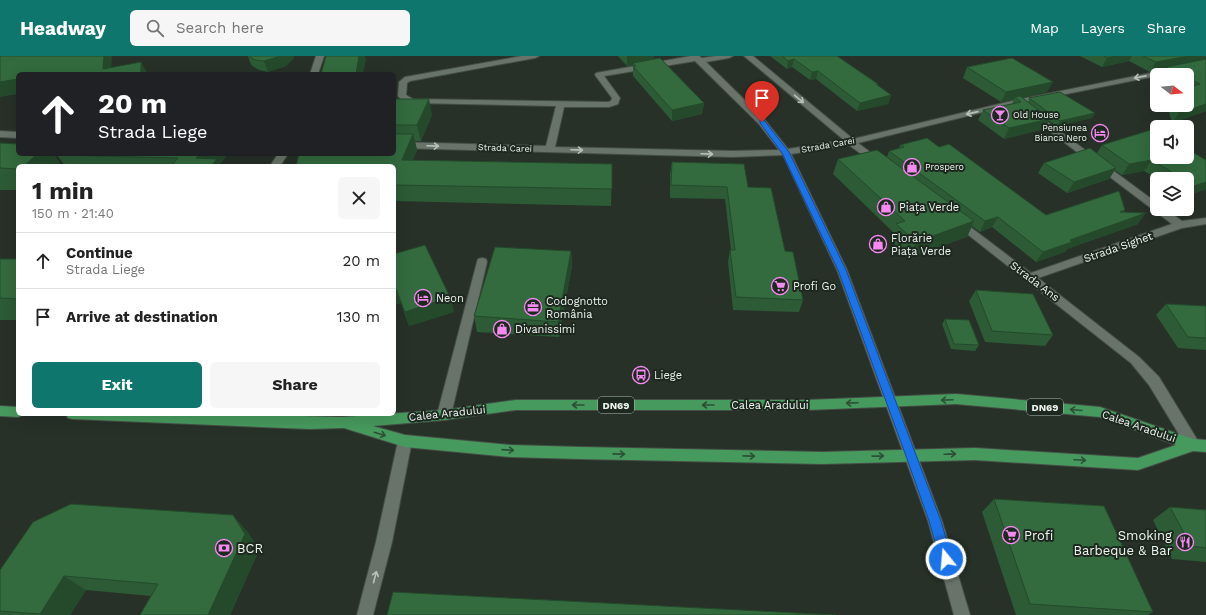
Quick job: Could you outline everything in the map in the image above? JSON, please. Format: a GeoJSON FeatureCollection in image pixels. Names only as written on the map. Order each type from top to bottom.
{"type":"FeatureCollection","features":[{"type":"Feature","properties":{"kind":"main road","name":"Calea Aradului"},"geometry":{"type":"LineString","coordinates":[[130,416],[342,422],[444,415],[516,405],[807,405],[956,399],[1100,412],[1200,446]]}},
{"type":"Feature","properties":{"kind":"main road"},"geometry":{"type":"LineString","coordinates":[[0,411],[16,412]]}},
{"type":"Feature","properties":{"kind":"main road","name":"Calea Aradului"},"geometry":{"type":"LineString","coordinates":[[342,422],[405,441],[511,451],[572,453],[822,458],[975,454],[1138,464],[1200,446]]}},
{"type":"Feature","properties":{"kind":"street"},"geometry":{"type":"LineString","coordinates":[[315,72],[320,56]]}},
{"type":"Feature","properties":{"kind":"street"},"geometry":{"type":"LineString","coordinates":[[535,56],[408,79],[403,82],[402,96],[405,99],[413,101],[609,105],[615,102],[616,98],[599,75],[697,58],[729,56]]}},
{"type":"Feature","properties":{"kind":"street"},"geometry":{"type":"LineString","coordinates":[[748,56],[851,142],[890,171]]}},
{"type":"Feature","properties":{"kind":"street"},"geometry":{"type":"LineString","coordinates":[[697,58],[762,122],[786,152],[842,270],[935,521],[962,615]]}},
{"type":"Feature","properties":{"kind":"street","name":"Strada Carei"},"geometry":{"type":"LineString","coordinates":[[396,145],[733,154],[786,152],[851,142],[1016,102],[1206,64]]}},
{"type":"Feature","properties":{"kind":"street"},"geometry":{"type":"LineString","coordinates":[[1016,102],[1150,202]]}},
{"type":"Feature","properties":{"kind":"street"},"geometry":{"type":"LineString","coordinates":[[550,149],[560,105]]}},
{"type":"Feature","properties":{"kind":"street"},"geometry":{"type":"LineString","coordinates":[[0,134],[16,135]]}},
{"type":"Feature","properties":{"kind":"street","name":"Strada Ans"},"geometry":{"type":"LineString","coordinates":[[947,214],[1135,360],[1154,381],[1200,446]]}},
{"type":"Feature","properties":{"kind":"street"},"geometry":{"type":"LineString","coordinates":[[1168,216],[1180,225]]}},
{"type":"Feature","properties":{"kind":"street","name":"Strada Sighet"},"geometry":{"type":"LineString","coordinates":[[1030,277],[1180,225],[1206,220]]}},
{"type":"Feature","properties":{"kind":"street"},"geometry":{"type":"LineString","coordinates":[[444,415],[482,262]]}},
{"type":"Feature","properties":{"kind":"street"},"geometry":{"type":"LineString","coordinates":[[365,615],[384,542],[405,441]]}},
{"type":"Feature","properties":{"kind":"building"},"geometry":{"type":"Polygon","coordinates":[[[0,56],[104,56],[103,69],[141,62],[141,72],[16,72],[16,79],[0,82],[0,56]]]}},
{"type":"Feature","properties":{"kind":"building"},"geometry":{"type":"Polygon","coordinates":[[[249,56],[281,56],[264,61],[255,60],[249,56]]]}},
{"type":"Feature","properties":{"kind":"building"},"geometry":{"type":"Polygon","coordinates":[[[326,56],[359,56],[356,72],[322,72],[326,56]]]}},
{"type":"Feature","properties":{"kind":"building"},"geometry":{"type":"Polygon","coordinates":[[[782,56],[837,56],[878,84],[876,84],[891,95],[860,103],[818,71],[812,72],[794,59],[788,61],[782,56]]]}},
{"type":"Feature","properties":{"kind":"building"},"geometry":{"type":"Polygon","coordinates":[[[1104,56],[1115,56],[1107,58],[1104,56]]]}},
{"type":"Feature","properties":{"kind":"building"},"geometry":{"type":"Polygon","coordinates":[[[1143,56],[1189,56],[1156,62],[1143,56]]]}},
{"type":"Feature","properties":{"kind":"building"},"geometry":{"type":"Polygon","coordinates":[[[660,58],[704,103],[672,110],[633,66],[636,66],[633,63],[660,58]]]}},
{"type":"Feature","properties":{"kind":"building"},"geometry":{"type":"Polygon","coordinates":[[[1012,58],[1053,82],[1006,92],[967,67],[1012,58]]]}},
{"type":"Feature","properties":{"kind":"building"},"geometry":{"type":"Polygon","coordinates":[[[1206,59],[1206,104],[1194,108],[1194,86],[1200,84],[1194,81],[1194,68],[1166,67],[1206,59]]]}},
{"type":"Feature","properties":{"kind":"building"},"geometry":{"type":"Polygon","coordinates":[[[1060,92],[1095,113],[1060,121],[1029,98],[1060,92]]]}},
{"type":"Feature","properties":{"kind":"building"},"geometry":{"type":"Polygon","coordinates":[[[1020,96],[1050,119],[1009,128],[983,110],[1021,102],[1015,97],[1020,96]]]}},
{"type":"Feature","properties":{"kind":"building"},"geometry":{"type":"Polygon","coordinates":[[[396,99],[429,99],[417,125],[396,125],[396,99]]]}},
{"type":"Feature","properties":{"kind":"building"},"geometry":{"type":"Polygon","coordinates":[[[1150,130],[1150,160],[1129,164],[1102,145],[1150,130]]]}},
{"type":"Feature","properties":{"kind":"building"},"geometry":{"type":"Polygon","coordinates":[[[396,134],[413,134],[402,160],[612,164],[612,189],[396,185],[396,164],[296,164],[298,156],[396,156],[396,134]]]}},
{"type":"Feature","properties":{"kind":"building"},"geometry":{"type":"Polygon","coordinates":[[[927,138],[939,147],[949,144],[1046,215],[1119,191],[1125,210],[1120,212],[1146,213],[1070,240],[1072,242],[1043,252],[998,217],[985,221],[889,151],[904,147],[900,145],[927,138]]]}},
{"type":"Feature","properties":{"kind":"building"},"geometry":{"type":"Polygon","coordinates":[[[0,143],[16,144],[16,156],[35,156],[26,164],[16,164],[16,169],[0,168],[0,143]]]}},
{"type":"Feature","properties":{"kind":"building"},"geometry":{"type":"Polygon","coordinates":[[[1090,148],[1116,168],[1074,182],[1044,163],[1090,148]]]}},
{"type":"Feature","properties":{"kind":"building"},"geometry":{"type":"Polygon","coordinates":[[[877,150],[974,221],[916,242],[896,224],[905,221],[838,159],[877,150]]]}},
{"type":"Feature","properties":{"kind":"building"},"geometry":{"type":"Polygon","coordinates":[[[1194,153],[1206,160],[1206,182],[1194,186],[1194,172],[1172,172],[1159,164],[1194,164],[1194,153]]]}},
{"type":"Feature","properties":{"kind":"building"},"geometry":{"type":"Polygon","coordinates":[[[97,156],[198,156],[196,158],[217,159],[213,164],[173,164],[178,158],[97,156]]]}},
{"type":"Feature","properties":{"kind":"building"},"geometry":{"type":"Polygon","coordinates":[[[672,162],[744,164],[748,187],[771,188],[785,251],[793,252],[803,300],[736,297],[730,250],[735,250],[727,187],[671,185],[672,162]]]}},
{"type":"Feature","properties":{"kind":"building","name":"Neon"},"geometry":{"type":"Polygon","coordinates":[[[425,245],[450,297],[405,312],[396,289],[396,253],[425,245]]]}},
{"type":"Feature","properties":{"kind":"building"},"geometry":{"type":"Polygon","coordinates":[[[495,247],[571,251],[558,322],[474,316],[495,247]]]}},
{"type":"Feature","properties":{"kind":"building"},"geometry":{"type":"Polygon","coordinates":[[[0,259],[16,259],[16,299],[0,298],[0,259]]]}},
{"type":"Feature","properties":{"kind":"building"},"geometry":{"type":"Polygon","coordinates":[[[976,290],[1033,294],[1053,335],[992,331],[976,290]]]}},
{"type":"Feature","properties":{"kind":"building"},"geometry":{"type":"Polygon","coordinates":[[[1166,304],[1206,306],[1206,338],[1188,337],[1166,304]]]}},
{"type":"Feature","properties":{"kind":"building"},"geometry":{"type":"Polygon","coordinates":[[[945,319],[969,320],[979,345],[954,344],[945,319]]]}},
{"type":"Feature","properties":{"kind":"building"},"geometry":{"type":"Polygon","coordinates":[[[994,499],[1104,506],[1153,612],[1030,604],[994,499]]]}},
{"type":"Feature","properties":{"kind":"building"},"geometry":{"type":"Polygon","coordinates":[[[71,504],[233,515],[245,534],[208,615],[140,615],[158,584],[64,576],[40,614],[0,611],[0,570],[33,522],[71,504]]]}},
{"type":"Feature","properties":{"kind":"building"},"geometry":{"type":"Polygon","coordinates":[[[1170,507],[1206,510],[1206,548],[1191,546],[1170,507]]]}},
{"type":"Feature","properties":{"kind":"building"},"geometry":{"type":"Polygon","coordinates":[[[393,592],[836,615],[387,615],[393,592]]]}},
{"type":"Feature","properties":{"kind":"place","name":"Old House"},"geometry":{"type":"Point","coordinates":[1000,115]}},
{"type":"Feature","properties":{"kind":"place","name":"Pensiunea Bianca Nero"},"geometry":{"type":"Point","coordinates":[1100,133]}},
{"type":"Feature","properties":{"kind":"place","name":"Prospero"},"geometry":{"type":"Point","coordinates":[912,167]}},
{"type":"Feature","properties":{"kind":"place","name":"Piața Verde"},"geometry":{"type":"Point","coordinates":[886,207]}},
{"type":"Feature","properties":{"kind":"place","name":"Florărie Piața Verde"},"geometry":{"type":"Point","coordinates":[878,244]}},
{"type":"Feature","properties":{"kind":"place","name":"Profi Go"},"geometry":{"type":"Point","coordinates":[780,286]}},
{"type":"Feature","properties":{"kind":"place","name":"Neon"},"geometry":{"type":"Point","coordinates":[423,298]}},
{"type":"Feature","properties":{"kind":"place","name":"Codognotto România"},"geometry":{"type":"Point","coordinates":[533,307]}},
{"type":"Feature","properties":{"kind":"place","name":"Divanissimi"},"geometry":{"type":"Point","coordinates":[502,329]}},
{"type":"Feature","properties":{"kind":"place","name":"Liege"},"geometry":{"type":"Point","coordinates":[641,375]}},
{"type":"Feature","properties":{"kind":"place","name":"Profi"},"geometry":{"type":"Point","coordinates":[1011,535]}},
{"type":"Feature","properties":{"kind":"place","name":"Smoking Barbeque & Bar"},"geometry":{"type":"Point","coordinates":[1185,542]}},
{"type":"Feature","properties":{"kind":"place","name":"BCR"},"geometry":{"type":"Point","coordinates":[224,548]}},
{"type":"Feature","properties":{"kind":"route"},"geometry":{"type":"LineString","coordinates":[[762,122],[786,152],[842,270],[935,521],[946,559]]}}]}
